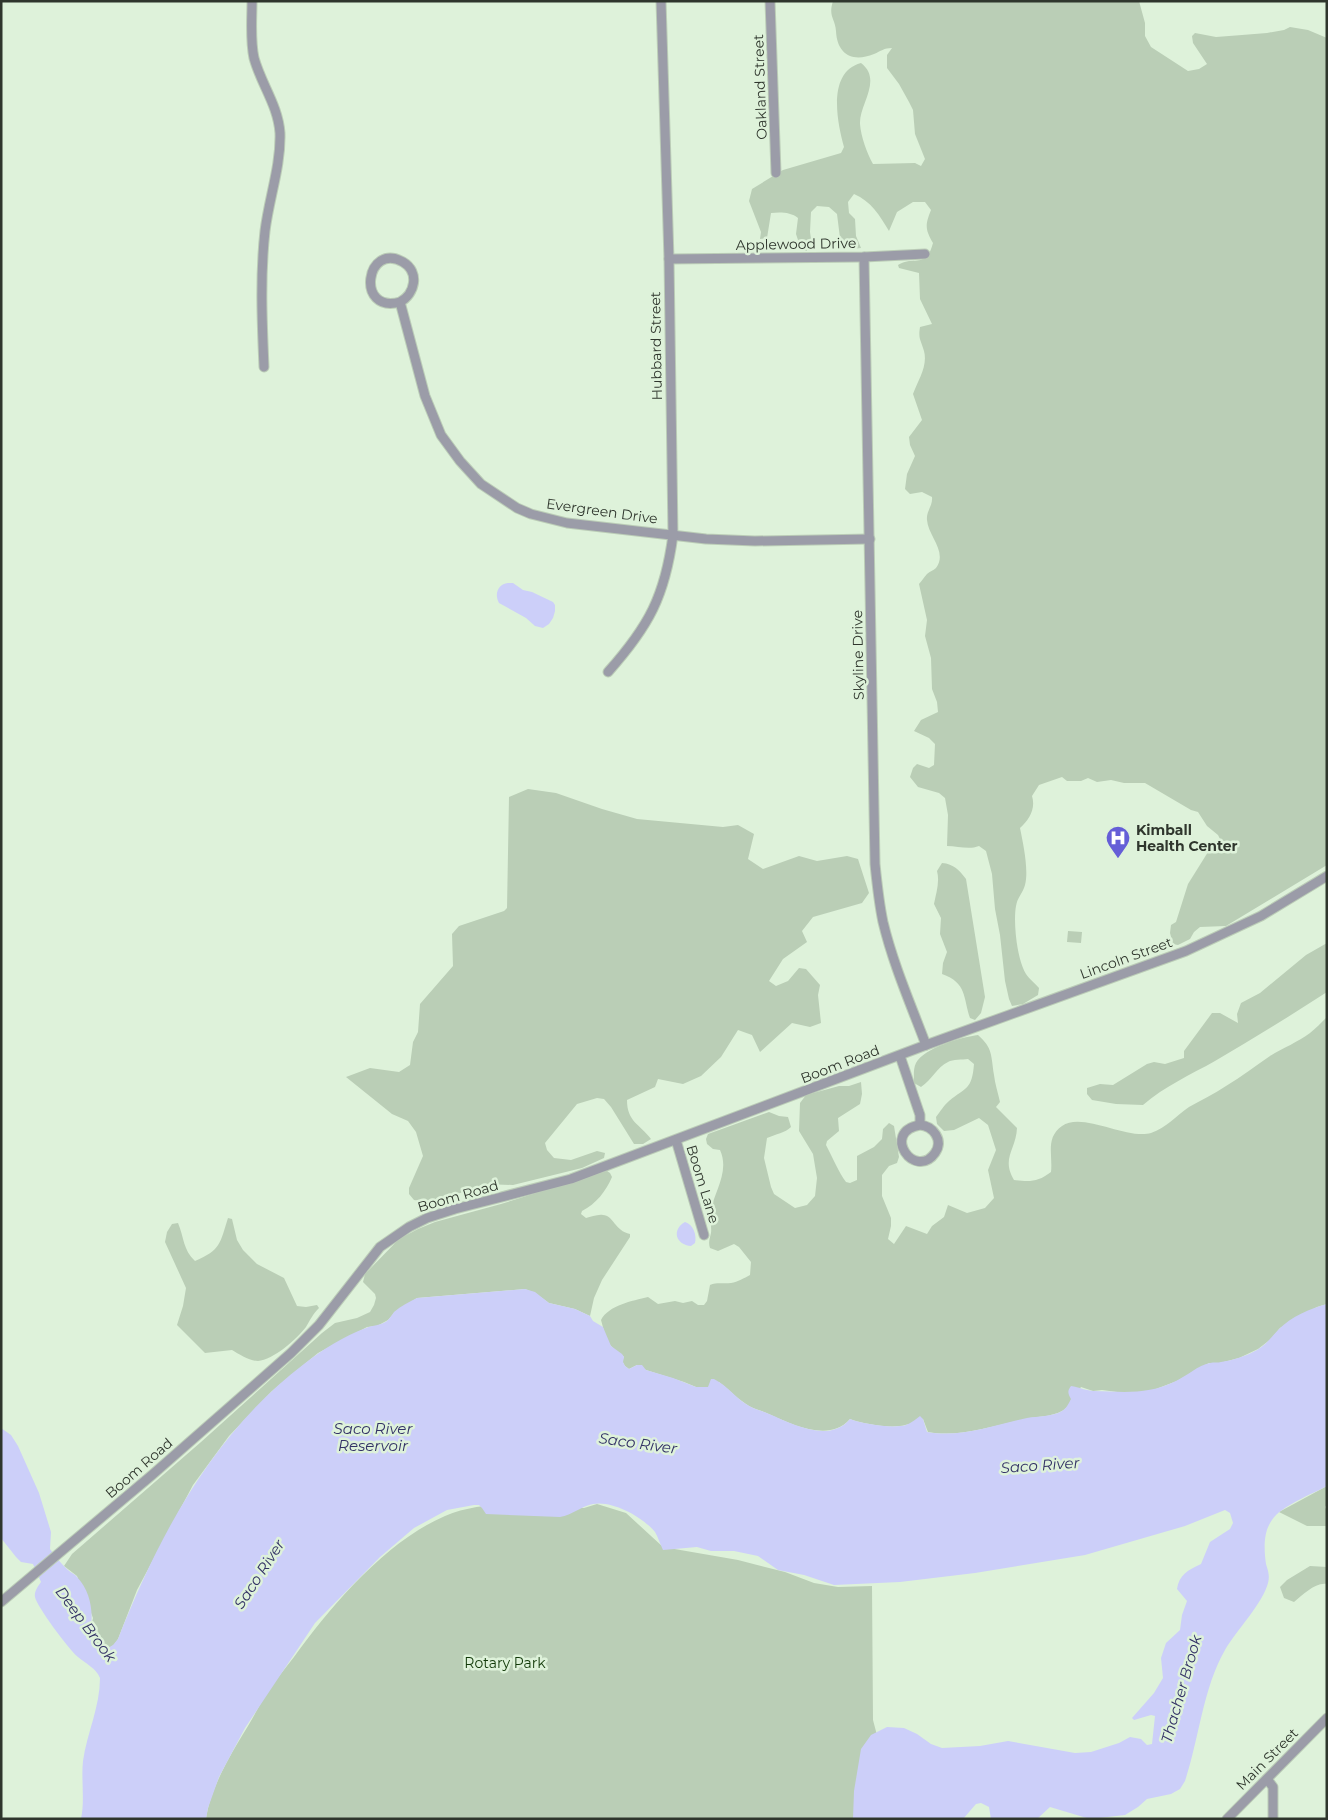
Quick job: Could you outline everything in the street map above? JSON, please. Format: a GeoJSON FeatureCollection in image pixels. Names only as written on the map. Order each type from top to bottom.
{"type":"FeatureCollection","features":[{"type":"Feature","properties":{"kind":"street"},"geometry":{"type":"LineString","coordinates":[[252,1],[254,57],[276,108],[280,134],[278,164],[265,228],[262,261],[261,311],[264,367]]}},
{"type":"Feature","properties":{"kind":"street","name":"Hubbard Street"},"geometry":{"type":"LineString","coordinates":[[608,672],[639,634],[656,604],[666,578],[674,535],[669,259],[661,1]]}},
{"type":"Feature","properties":{"kind":"street","name":"Oakland Street"},"geometry":{"type":"LineString","coordinates":[[770,1],[776,172]]}},
{"type":"Feature","properties":{"kind":"street","name":"Applewood Drive"},"geometry":{"type":"LineString","coordinates":[[669,259],[864,257],[924,254]]}},
{"type":"Feature","properties":{"kind":"street","name":"Skyline Drive"},"geometry":{"type":"LineString","coordinates":[[864,257],[875,864],[883,923],[926,1045]]}},
{"type":"Feature","properties":{"kind":"street"},"geometry":{"type":"LineString","coordinates":[[395,259],[402,261],[410,268],[413,275],[414,286],[411,293],[400,302],[381,301],[373,294],[370,287],[370,276],[373,269],[384,260],[395,259]]}},
{"type":"Feature","properties":{"kind":"street","name":"Evergreen Drive"},"geometry":{"type":"LineString","coordinates":[[400,302],[425,396],[435,422],[453,452],[481,484],[517,508],[567,523],[737,541],[870,539]]}},
{"type":"Feature","properties":{"kind":"street","name":"Lincoln Street"},"geometry":{"type":"LineString","coordinates":[[926,1045],[1205,943],[1261,916],[1327,876]]}},
{"type":"Feature","properties":{"kind":"street","name":"Boom Road"},"geometry":{"type":"LineString","coordinates":[[1,1602],[152,1476],[292,1352],[324,1319],[374,1254],[397,1234],[415,1223],[437,1215],[571,1179],[926,1045]]}},
{"type":"Feature","properties":{"kind":"street"},"geometry":{"type":"LineString","coordinates":[[900,1056],[918,1106],[920,1124]]}},
{"type":"Feature","properties":{"kind":"street"},"geometry":{"type":"LineString","coordinates":[[920,1124],[935,1132],[938,1143],[934,1155],[923,1161],[911,1159],[906,1155],[902,1144],[905,1133],[909,1128],[920,1124]]}},
{"type":"Feature","properties":{"kind":"street","name":"Boom Lane"},"geometry":{"type":"LineString","coordinates":[[676,1140],[704,1235]]}},
{"type":"Feature","properties":{"kind":"street","name":"Main Street"},"geometry":{"type":"LineString","coordinates":[[1227,1819],[1327,1718]]}},
{"type":"Feature","properties":{"kind":"street"},"geometry":{"type":"LineString","coordinates":[[1267,1778],[1273,1787],[1273,1819]]}},
{"type":"Feature","properties":{"kind":"green space"},"geometry":{"type":"Polygon","coordinates":[[[833,1],[1139,1],[1145,23],[1145,36],[1151,47],[1188,71],[1199,69],[1207,64],[1193,43],[1192,36],[1195,33],[1216,37],[1267,33],[1290,27],[1308,30],[1327,38],[1327,865],[1226,926],[1200,927],[1190,939],[1178,945],[1173,944],[1170,933],[1171,925],[1176,922],[1188,884],[1208,852],[1217,849],[1221,841],[1218,835],[1207,826],[1198,812],[1191,810],[1145,783],[1124,783],[1111,780],[1097,782],[1088,778],[1081,781],[1067,781],[1062,777],[1039,785],[1032,796],[1031,814],[1020,828],[1025,856],[1026,879],[1016,906],[1016,941],[1023,968],[1027,976],[1039,988],[1038,995],[1023,1004],[1012,1006],[1009,999],[995,909],[992,874],[986,851],[979,846],[967,848],[947,846],[948,815],[945,798],[939,793],[918,787],[910,777],[913,768],[917,764],[929,768],[934,765],[935,744],[929,738],[914,731],[921,720],[938,712],[937,702],[932,689],[931,658],[925,636],[927,620],[919,584],[927,574],[936,568],[940,556],[927,520],[932,497],[922,492],[910,494],[905,489],[907,474],[915,456],[909,437],[922,420],[913,394],[925,362],[920,327],[932,324],[920,299],[919,273],[899,268],[898,265],[904,262],[923,259],[930,251],[933,243],[928,234],[927,227],[931,210],[925,202],[913,202],[897,212],[889,231],[870,205],[854,194],[848,202],[849,213],[855,219],[856,236],[861,248],[851,249],[840,238],[837,214],[829,207],[817,206],[811,212],[810,232],[812,246],[806,251],[801,249],[796,234],[798,218],[789,214],[771,213],[767,238],[760,239],[761,232],[749,201],[752,189],[783,170],[841,153],[844,147],[837,112],[839,87],[843,76],[850,68],[861,63],[870,77],[870,84],[860,124],[865,145],[873,164],[915,163],[921,166],[925,159],[915,134],[913,110],[899,84],[887,68],[887,55],[892,48],[866,57],[853,57],[843,51],[839,46],[831,14],[833,1]]]}},
{"type":"Feature","properties":{"kind":"green space"},"geometry":{"type":"Polygon","coordinates":[[[528,789],[556,793],[637,819],[723,827],[738,825],[754,834],[748,859],[763,869],[799,856],[817,861],[847,856],[858,859],[869,893],[862,903],[813,917],[802,931],[807,942],[783,959],[769,981],[776,986],[788,981],[799,968],[806,969],[820,985],[818,995],[821,1023],[810,1027],[792,1023],[760,1052],[752,1035],[738,1030],[721,1057],[701,1076],[683,1084],[658,1079],[655,1087],[627,1100],[629,1113],[632,1118],[651,1139],[643,1144],[634,1144],[611,1107],[604,1099],[597,1098],[577,1104],[545,1143],[547,1150],[554,1158],[571,1160],[597,1151],[605,1153],[604,1158],[582,1168],[513,1185],[484,1184],[447,1198],[426,1202],[414,1200],[409,1194],[409,1188],[423,1156],[416,1132],[408,1121],[392,1114],[346,1077],[370,1068],[399,1072],[410,1065],[413,1042],[418,1032],[420,1004],[453,966],[452,934],[459,926],[504,911],[507,908],[509,797],[528,789]]]}},
{"type":"Feature","properties":{"kind":"green space"},"geometry":{"type":"Polygon","coordinates":[[[942,863],[956,868],[966,879],[985,997],[981,1013],[975,1020],[970,1018],[960,986],[942,974],[947,952],[940,934],[941,918],[934,904],[938,884],[937,871],[942,863]]]}},
{"type":"Feature","properties":{"kind":"green space"},"geometry":{"type":"Polygon","coordinates":[[[1068,931],[1082,932],[1081,943],[1067,942],[1068,931]]]}},
{"type":"Feature","properties":{"kind":"green space"},"geometry":{"type":"Polygon","coordinates":[[[1327,943],[1327,992],[1285,1019],[1169,1086],[1143,1105],[1116,1104],[1092,1100],[1087,1094],[1087,1088],[1100,1084],[1113,1085],[1147,1064],[1154,1062],[1165,1064],[1184,1058],[1184,1051],[1212,1013],[1220,1013],[1238,1023],[1237,1014],[1241,1003],[1260,993],[1306,955],[1327,943]]]}},
{"type":"Feature","properties":{"kind":"green space"},"geometry":{"type":"Polygon","coordinates":[[[1327,1017],[1327,1304],[1317,1307],[1280,1328],[1271,1339],[1258,1349],[1239,1358],[1220,1363],[1209,1363],[1177,1381],[1148,1392],[1093,1391],[1081,1387],[1067,1407],[1058,1413],[978,1430],[953,1433],[928,1432],[923,1419],[907,1425],[885,1426],[862,1423],[850,1419],[842,1426],[833,1430],[823,1431],[791,1424],[752,1407],[719,1382],[708,1387],[696,1387],[646,1370],[637,1365],[629,1369],[622,1361],[624,1357],[613,1348],[606,1338],[601,1320],[615,1307],[648,1297],[658,1304],[692,1301],[698,1305],[704,1305],[707,1301],[710,1285],[734,1282],[750,1275],[751,1262],[739,1247],[734,1244],[718,1251],[710,1248],[710,1213],[722,1174],[723,1158],[720,1150],[713,1149],[707,1144],[708,1134],[769,1112],[788,1117],[791,1127],[767,1138],[764,1158],[774,1194],[795,1208],[807,1205],[815,1196],[817,1178],[813,1154],[799,1131],[800,1103],[806,1095],[861,1082],[862,1094],[860,1104],[838,1118],[839,1131],[827,1141],[826,1145],[843,1178],[846,1182],[850,1183],[857,1180],[857,1156],[874,1147],[882,1139],[883,1129],[889,1123],[894,1126],[899,1157],[897,1163],[889,1166],[882,1175],[882,1196],[891,1218],[888,1239],[894,1244],[906,1226],[927,1234],[932,1226],[944,1217],[948,1205],[967,1213],[985,1208],[994,1198],[988,1170],[996,1150],[988,1125],[979,1118],[954,1130],[944,1131],[937,1124],[936,1117],[944,1107],[970,1083],[974,1064],[968,1059],[950,1061],[944,1064],[921,1087],[914,1083],[916,1063],[935,1048],[978,1035],[989,1048],[1000,1102],[996,1107],[1017,1128],[1009,1160],[1010,1172],[1014,1180],[1029,1181],[1042,1178],[1051,1172],[1053,1136],[1062,1126],[1071,1122],[1081,1122],[1093,1123],[1130,1133],[1141,1134],[1156,1131],[1189,1107],[1232,1083],[1270,1056],[1305,1036],[1327,1017]]]}},
{"type":"Feature","properties":{"kind":"green space"},"geometry":{"type":"Polygon","coordinates":[[[607,1171],[612,1177],[607,1187],[600,1197],[582,1211],[581,1214],[586,1218],[599,1215],[606,1216],[621,1230],[630,1234],[630,1237],[602,1280],[594,1298],[590,1316],[575,1309],[549,1303],[535,1293],[525,1289],[417,1298],[394,1313],[388,1320],[377,1326],[367,1327],[318,1353],[272,1391],[229,1436],[193,1485],[137,1590],[118,1639],[114,1645],[105,1650],[100,1648],[90,1632],[93,1618],[77,1576],[64,1566],[72,1554],[201,1442],[322,1333],[335,1323],[357,1318],[370,1312],[376,1298],[375,1294],[363,1282],[365,1274],[399,1239],[435,1222],[501,1204],[607,1171]]]}},
{"type":"Feature","properties":{"kind":"green space"},"geometry":{"type":"Polygon","coordinates":[[[228,1218],[232,1219],[237,1240],[243,1250],[257,1264],[284,1278],[297,1306],[317,1305],[319,1308],[297,1337],[277,1353],[264,1360],[251,1360],[232,1350],[205,1353],[177,1325],[186,1288],[165,1242],[167,1232],[172,1224],[178,1223],[186,1248],[195,1261],[215,1249],[221,1240],[228,1218]]]}},
{"type":"Feature","properties":{"kind":"green space"},"geometry":{"type":"Polygon","coordinates":[[[1327,1486],[1326,1526],[1307,1526],[1279,1512],[1327,1486]]]}},
{"type":"Feature","properties":{"kind":"green space","name":"Rotary Park"},"geometry":{"type":"Polygon","coordinates":[[[513,1504],[584,1508],[597,1504],[626,1513],[663,1547],[738,1560],[785,1572],[814,1583],[838,1587],[872,1586],[873,1720],[899,1819],[206,1819],[212,1795],[222,1771],[272,1686],[342,1597],[381,1558],[402,1541],[423,1527],[461,1510],[513,1504]]]}},
{"type":"Feature","properties":{"kind":"green space"},"geometry":{"type":"Polygon","coordinates":[[[1310,1566],[1327,1567],[1327,1584],[1314,1587],[1294,1602],[1284,1598],[1280,1587],[1287,1580],[1310,1566]]]}},
{"type":"Feature","properties":{"kind":"water"},"geometry":{"type":"Polygon","coordinates":[[[513,583],[523,590],[553,602],[555,611],[549,624],[543,628],[535,626],[526,618],[499,603],[497,593],[499,587],[513,583]]]}},
{"type":"Feature","properties":{"kind":"water"},"geometry":{"type":"Polygon","coordinates":[[[685,1222],[692,1227],[695,1233],[695,1243],[691,1246],[682,1243],[677,1237],[678,1229],[685,1222]]]}},
{"type":"Feature","properties":{"kind":"water","name":"Saco River Reservoir"},"geometry":{"type":"Polygon","coordinates":[[[525,1289],[535,1292],[549,1303],[575,1309],[590,1316],[593,1321],[603,1327],[611,1346],[622,1354],[624,1357],[623,1362],[629,1369],[642,1365],[646,1370],[696,1387],[708,1387],[711,1379],[714,1379],[751,1407],[800,1427],[821,1431],[832,1430],[850,1419],[862,1423],[900,1426],[908,1424],[920,1416],[923,1419],[927,1432],[965,1432],[1058,1413],[1065,1409],[1071,1399],[1068,1392],[1071,1386],[1091,1391],[1126,1392],[1156,1389],[1180,1379],[1206,1364],[1240,1358],[1253,1352],[1264,1345],[1279,1329],[1295,1317],[1327,1304],[1327,1486],[1282,1510],[1269,1525],[1265,1547],[1269,1575],[1268,1583],[1261,1599],[1225,1650],[1211,1681],[1185,1781],[1180,1789],[1171,1794],[1147,1799],[1125,1815],[1090,1819],[1050,1807],[1037,1819],[991,1819],[989,1807],[981,1803],[976,1804],[963,1819],[853,1819],[854,1791],[861,1749],[871,1735],[887,1727],[904,1728],[931,1744],[942,1748],[980,1746],[1008,1741],[1075,1753],[1091,1752],[1119,1743],[1130,1737],[1141,1739],[1147,1745],[1152,1744],[1155,1716],[1151,1715],[1134,1720],[1132,1718],[1154,1693],[1163,1678],[1161,1658],[1166,1643],[1180,1630],[1182,1615],[1187,1601],[1177,1589],[1178,1584],[1188,1571],[1201,1564],[1210,1542],[1230,1529],[1233,1523],[1230,1513],[1225,1510],[1185,1526],[1085,1555],[975,1573],[900,1582],[834,1585],[804,1575],[778,1570],[758,1556],[734,1551],[711,1551],[697,1547],[663,1550],[655,1532],[650,1526],[627,1511],[601,1503],[593,1504],[560,1517],[486,1514],[479,1505],[447,1510],[414,1528],[380,1557],[315,1623],[245,1728],[219,1777],[206,1819],[81,1819],[83,1805],[83,1761],[96,1710],[100,1678],[68,1646],[41,1609],[35,1595],[36,1589],[41,1582],[33,1564],[21,1562],[1,1538],[1,1428],[11,1435],[18,1446],[39,1493],[51,1532],[50,1549],[86,1589],[92,1618],[90,1632],[100,1648],[105,1650],[118,1639],[152,1562],[192,1488],[242,1421],[272,1391],[304,1364],[341,1339],[358,1331],[384,1323],[394,1312],[417,1298],[525,1289]]]}},
{"type":"Feature","properties":{"kind":"place","name":"Kimball Health Center"},"geometry":{"type":"Point","coordinates":[1118,859]}},
{"type":"Feature","properties":{"kind":"water label","name":"Saco River"},"geometry":{"type":"Point","coordinates":[638,1443]}},
{"type":"Feature","properties":{"kind":"water label","name":"Saco River"},"geometry":{"type":"Point","coordinates":[1040,1465]}},
{"type":"Feature","properties":{"kind":"water label","name":"Saco River"},"geometry":{"type":"Point","coordinates":[259,1574]}},
{"type":"Feature","properties":{"kind":"water label","name":"Deep Brook"},"geometry":{"type":"Point","coordinates":[86,1624]}},
{"type":"Feature","properties":{"kind":"water label","name":"Thacher Brook"},"geometry":{"type":"Point","coordinates":[1181,1689]}}]}
